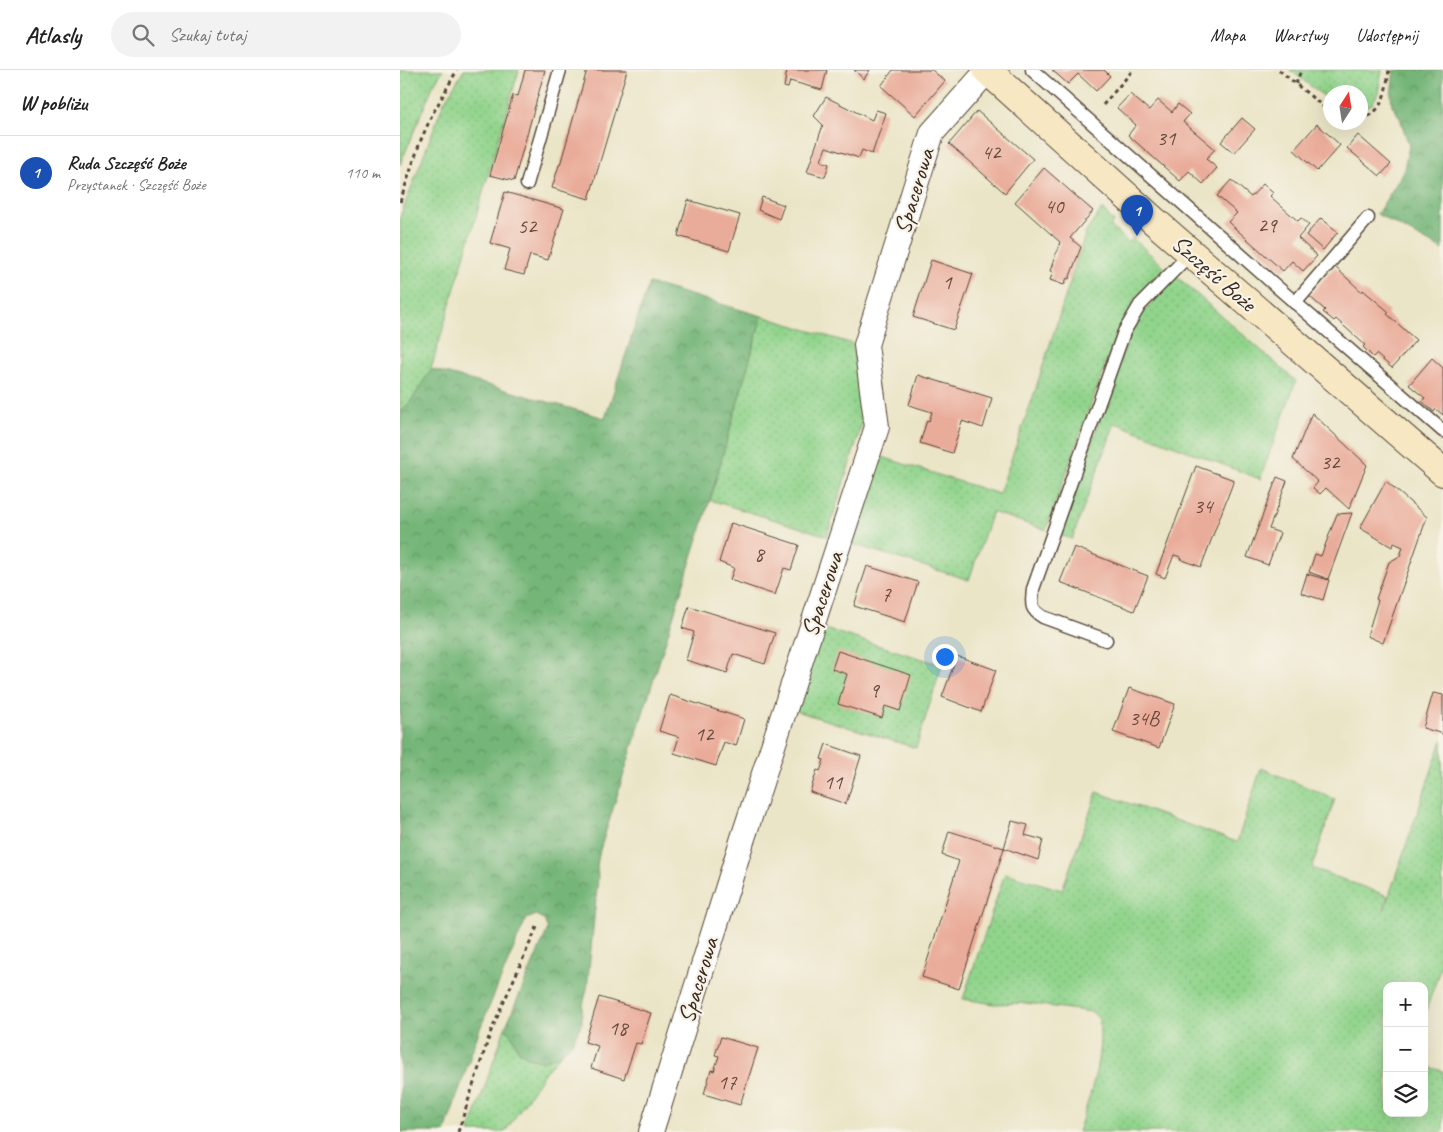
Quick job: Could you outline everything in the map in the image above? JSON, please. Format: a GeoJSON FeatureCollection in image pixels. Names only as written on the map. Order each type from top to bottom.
{"type":"FeatureCollection","features":[{"type":"Feature","properties":{"kind":"street","name":"Szczęść Boże"},"geometry":{"type":"LineString","coordinates":[[988,70],[1153,220],[1443,472]]}},
{"type":"Feature","properties":{"kind":"street","name":"Spacerowa"},"geometry":{"type":"LineString","coordinates":[[651,1132],[743,838],[877,427],[866,345],[932,133],[988,70]]}},
{"type":"Feature","properties":{"kind":"lane"},"geometry":{"type":"LineString","coordinates":[[527,184],[560,70]]}},
{"type":"Feature","properties":{"kind":"lane"},"geometry":{"type":"LineString","coordinates":[[1032,70],[1443,431]]}},
{"type":"Feature","properties":{"kind":"lane"},"geometry":{"type":"LineString","coordinates":[[1295,303],[1368,218]]}},
{"type":"Feature","properties":{"kind":"lane"},"geometry":{"type":"LineString","coordinates":[[1106,640],[1043,617],[1035,612],[1032,602],[1033,589],[1124,332],[1140,305],[1191,253]]}},
{"type":"Feature","properties":{"kind":"path"},"geometry":{"type":"LineString","coordinates":[[400,202],[424,133],[457,70]]}},
{"type":"Feature","properties":{"kind":"path"},"geometry":{"type":"LineString","coordinates":[[1090,121],[1133,70]]}},
{"type":"Feature","properties":{"kind":"path"},"geometry":{"type":"LineString","coordinates":[[1279,70],[1323,107]]}},
{"type":"Feature","properties":{"kind":"path"},"geometry":{"type":"LineString","coordinates":[[1296,84],[1301,70]]}},
{"type":"Feature","properties":{"kind":"path"},"geometry":{"type":"LineString","coordinates":[[1368,116],[1382,102],[1389,70]]}},
{"type":"Feature","properties":{"kind":"path"},"geometry":{"type":"LineString","coordinates":[[458,1132],[491,1031],[537,927]]}},
{"type":"Feature","properties":{"kind":"green space"},"geometry":{"type":"Polygon","coordinates":[[[400,70],[443,70],[433,86],[400,165],[400,70]]]}},
{"type":"Feature","properties":{"kind":"green space"},"geometry":{"type":"Polygon","coordinates":[[[464,70],[519,70],[431,369],[413,398],[400,413],[400,217],[444,102],[464,70]]]}},
{"type":"Feature","properties":{"kind":"green space"},"geometry":{"type":"Polygon","coordinates":[[[1290,70],[1382,70],[1378,93],[1372,104],[1368,106],[1368,85],[1323,85],[1323,96],[1290,70]]]}},
{"type":"Feature","properties":{"kind":"green space"},"geometry":{"type":"Polygon","coordinates":[[[1394,70],[1443,70],[1443,250],[1377,214],[1403,173],[1409,146],[1400,118],[1392,105],[1391,95],[1394,70]]]}},
{"type":"Feature","properties":{"kind":"green space"},"geometry":{"type":"Polygon","coordinates":[[[1102,209],[1114,222],[1110,226],[1128,242],[1133,238],[1165,268],[1137,296],[1118,329],[1046,530],[992,512],[969,580],[849,543],[882,457],[999,494],[1034,394],[1086,232],[1102,209]]]}},
{"type":"Feature","properties":{"kind":"green space"},"geometry":{"type":"Polygon","coordinates":[[[1176,276],[1296,381],[1260,479],[1115,423],[1072,539],[1059,535],[1130,333],[1139,317],[1176,276]]]}},
{"type":"Feature","properties":{"kind":"green space"},"geometry":{"type":"Polygon","coordinates":[[[649,283],[762,316],[710,500],[600,850],[582,1023],[573,1041],[561,1054],[541,1062],[526,1056],[518,1050],[514,1039],[505,1028],[548,929],[544,920],[537,915],[526,919],[479,1031],[445,1132],[400,1132],[400,413],[413,398],[431,369],[605,418],[649,283]]]}},
{"type":"Feature","properties":{"kind":"green space"},"geometry":{"type":"Polygon","coordinates":[[[762,316],[853,344],[862,424],[827,536],[710,500],[762,316]]]}},
{"type":"Feature","properties":{"kind":"green space"},"geometry":{"type":"Polygon","coordinates":[[[822,628],[942,665],[916,748],[796,711],[822,628]]]}},
{"type":"Feature","properties":{"kind":"green space"},"geometry":{"type":"Polygon","coordinates":[[[1442,740],[1443,960],[1428,1005],[1428,982],[1383,982],[1383,1117],[1428,1117],[1428,1067],[1443,1071],[1443,1132],[1078,1132],[1098,1062],[1100,1048],[1099,1019],[1092,1012],[1025,1003],[994,1004],[963,999],[1005,873],[1062,890],[1097,792],[1237,842],[1261,768],[1335,799],[1312,868],[1388,896],[1384,910],[1442,740]]]}},
{"type":"Feature","properties":{"kind":"green space"},"geometry":{"type":"Polygon","coordinates":[[[505,1028],[514,1039],[518,1050],[526,1056],[541,1062],[561,1054],[545,1072],[505,1132],[469,1132],[505,1028]]]}},
{"type":"Feature","properties":{"kind":"building"},"geometry":{"type":"Polygon","coordinates":[[[525,70],[545,70],[514,181],[490,175],[513,95],[518,96],[525,70]]]}},
{"type":"Feature","properties":{"kind":"building"},"geometry":{"type":"Polygon","coordinates":[[[587,70],[627,70],[589,199],[552,188],[587,70]]]}},
{"type":"Feature","properties":{"kind":"building"},"geometry":{"type":"Polygon","coordinates":[[[787,70],[827,70],[822,90],[790,81],[788,88],[784,87],[787,70]]]}},
{"type":"Feature","properties":{"kind":"building"},"geometry":{"type":"Polygon","coordinates":[[[854,70],[870,70],[864,79],[854,70]]]}},
{"type":"Feature","properties":{"kind":"building"},"geometry":{"type":"Polygon","coordinates":[[[893,70],[932,70],[945,81],[915,116],[881,86],[893,70]]]}},
{"type":"Feature","properties":{"kind":"building"},"geometry":{"type":"Polygon","coordinates":[[[1052,70],[1104,70],[1110,76],[1096,91],[1078,74],[1068,84],[1052,70]]]}},
{"type":"Feature","properties":{"kind":"building"},"geometry":{"type":"Polygon","coordinates":[[[1130,94],[1149,110],[1158,100],[1172,112],[1178,104],[1190,114],[1183,122],[1215,149],[1206,159],[1217,168],[1203,184],[1189,171],[1180,181],[1128,135],[1136,125],[1117,108],[1130,94]]]}},
{"type":"Feature","properties":{"kind":"building"},"geometry":{"type":"Polygon","coordinates":[[[826,97],[872,120],[876,110],[886,113],[872,154],[862,150],[859,158],[826,147],[821,161],[829,164],[825,177],[807,172],[823,125],[814,116],[826,97]]]}},
{"type":"Feature","properties":{"kind":"building"},"geometry":{"type":"Polygon","coordinates":[[[977,111],[1033,159],[1005,193],[949,144],[977,111]]]}},
{"type":"Feature","properties":{"kind":"building"},"geometry":{"type":"Polygon","coordinates":[[[1242,118],[1255,129],[1234,153],[1221,142],[1242,118]]]}},
{"type":"Feature","properties":{"kind":"building"},"geometry":{"type":"Polygon","coordinates":[[[1317,124],[1340,145],[1317,171],[1294,150],[1317,124]]]}},
{"type":"Feature","properties":{"kind":"building"},"geometry":{"type":"Polygon","coordinates":[[[1358,135],[1391,164],[1380,176],[1347,148],[1358,135]]]}},
{"type":"Feature","properties":{"kind":"building"},"geometry":{"type":"Polygon","coordinates":[[[1044,168],[1093,211],[1070,238],[1081,247],[1069,279],[1067,278],[1064,285],[1050,280],[1053,272],[1050,271],[1060,242],[1015,202],[1044,168]]]}},
{"type":"Feature","properties":{"kind":"building"},"geometry":{"type":"Polygon","coordinates":[[[1231,180],[1251,197],[1263,184],[1273,193],[1270,196],[1282,207],[1298,221],[1301,218],[1309,225],[1298,238],[1317,256],[1303,271],[1292,261],[1283,271],[1228,222],[1237,213],[1217,196],[1231,180]]]}},
{"type":"Feature","properties":{"kind":"building"},"geometry":{"type":"Polygon","coordinates":[[[505,192],[564,209],[548,260],[530,255],[524,275],[504,270],[510,249],[490,243],[505,192]]]}},
{"type":"Feature","properties":{"kind":"building"},"geometry":{"type":"Polygon","coordinates":[[[762,197],[784,205],[779,219],[758,210],[762,197]]]}},
{"type":"Feature","properties":{"kind":"building"},"geometry":{"type":"Polygon","coordinates":[[[688,200],[740,215],[729,251],[678,236],[688,200]]]}},
{"type":"Feature","properties":{"kind":"building"},"geometry":{"type":"Polygon","coordinates":[[[1321,218],[1338,232],[1323,250],[1306,235],[1321,218]]]}},
{"type":"Feature","properties":{"kind":"building"},"geometry":{"type":"Polygon","coordinates":[[[931,260],[973,274],[954,330],[913,317],[931,260]]]}},
{"type":"Feature","properties":{"kind":"building"},"geometry":{"type":"Polygon","coordinates":[[[1335,267],[1362,292],[1363,290],[1389,312],[1387,314],[1416,340],[1392,368],[1376,354],[1373,357],[1363,347],[1365,345],[1336,319],[1334,321],[1323,312],[1325,310],[1309,296],[1335,267]]]}},
{"type":"Feature","properties":{"kind":"building"},"geometry":{"type":"Polygon","coordinates":[[[1432,358],[1443,368],[1443,415],[1436,409],[1434,412],[1422,401],[1425,398],[1409,385],[1432,358]]]}},
{"type":"Feature","properties":{"kind":"building"},"geometry":{"type":"Polygon","coordinates":[[[918,375],[992,398],[983,428],[962,421],[952,453],[920,443],[927,420],[929,421],[932,412],[909,405],[918,375]]]}},
{"type":"Feature","properties":{"kind":"building"},"geometry":{"type":"Polygon","coordinates":[[[1312,413],[1367,465],[1349,509],[1326,488],[1320,494],[1313,488],[1318,482],[1293,459],[1312,413]]]}},
{"type":"Feature","properties":{"kind":"building"},"geometry":{"type":"Polygon","coordinates":[[[1196,466],[1234,480],[1201,567],[1174,555],[1165,578],[1156,574],[1196,466]]]}},
{"type":"Feature","properties":{"kind":"building"},"geometry":{"type":"Polygon","coordinates":[[[1277,477],[1287,481],[1269,529],[1280,533],[1268,565],[1247,557],[1277,477]]]}},
{"type":"Feature","properties":{"kind":"building"},"geometry":{"type":"Polygon","coordinates":[[[1386,481],[1427,517],[1383,643],[1367,636],[1378,600],[1376,599],[1389,562],[1400,556],[1403,547],[1394,543],[1392,547],[1360,528],[1386,481]]]}},
{"type":"Feature","properties":{"kind":"building"},"geometry":{"type":"Polygon","coordinates":[[[1352,513],[1328,579],[1309,572],[1315,554],[1321,556],[1337,514],[1352,513]]]}},
{"type":"Feature","properties":{"kind":"building"},"geometry":{"type":"Polygon","coordinates":[[[731,523],[799,545],[791,570],[784,568],[775,595],[730,580],[734,568],[719,562],[731,523]]]}},
{"type":"Feature","properties":{"kind":"building"},"geometry":{"type":"Polygon","coordinates":[[[1074,547],[1148,576],[1134,611],[1060,582],[1074,547]]]}},
{"type":"Feature","properties":{"kind":"building"},"geometry":{"type":"Polygon","coordinates":[[[867,566],[918,582],[905,622],[854,606],[867,566]]]}},
{"type":"Feature","properties":{"kind":"building"},"geometry":{"type":"Polygon","coordinates":[[[1307,574],[1329,580],[1323,600],[1301,593],[1307,574]]]}},
{"type":"Feature","properties":{"kind":"building"},"geometry":{"type":"Polygon","coordinates":[[[689,606],[775,633],[765,664],[733,654],[727,673],[686,660],[694,632],[682,628],[689,606]]]}},
{"type":"Feature","properties":{"kind":"building"},"geometry":{"type":"Polygon","coordinates":[[[838,651],[911,675],[900,711],[885,706],[882,718],[838,704],[847,674],[832,669],[838,651]]]}},
{"type":"Feature","properties":{"kind":"building"},"geometry":{"type":"Polygon","coordinates":[[[957,656],[996,670],[981,712],[942,697],[957,656]]]}},
{"type":"Feature","properties":{"kind":"building"},"geometry":{"type":"Polygon","coordinates":[[[1129,688],[1175,704],[1159,748],[1113,732],[1129,688]]]}},
{"type":"Feature","properties":{"kind":"building"},"geometry":{"type":"Polygon","coordinates":[[[1433,693],[1443,695],[1443,734],[1423,728],[1433,693]]]}},
{"type":"Feature","properties":{"kind":"building"},"geometry":{"type":"Polygon","coordinates":[[[670,695],[744,719],[736,746],[724,742],[716,766],[674,753],[679,737],[659,731],[670,695]]]}},
{"type":"Feature","properties":{"kind":"building"},"geometry":{"type":"Polygon","coordinates":[[[826,744],[861,756],[846,804],[810,792],[817,770],[820,771],[824,760],[821,759],[826,744]]]}},
{"type":"Feature","properties":{"kind":"building"},"geometry":{"type":"Polygon","coordinates":[[[1012,821],[1028,825],[1025,835],[1043,840],[1038,860],[1004,848],[1012,821]]]}},
{"type":"Feature","properties":{"kind":"building"},"geometry":{"type":"Polygon","coordinates":[[[949,831],[1004,848],[959,989],[922,977],[959,861],[942,855],[949,831]]]}},
{"type":"Feature","properties":{"kind":"building"},"geometry":{"type":"Polygon","coordinates":[[[599,997],[651,1013],[641,1044],[636,1043],[624,1079],[591,1068],[598,1046],[585,1042],[599,997]]]}},
{"type":"Feature","properties":{"kind":"building"},"geometry":{"type":"Polygon","coordinates":[[[721,1037],[758,1048],[740,1105],[704,1094],[711,1070],[714,1071],[719,1056],[715,1055],[721,1037]]]}},
{"type":"Feature","properties":{"kind":"place","name":"Ruda Szczęść Boże"},"geometry":{"type":"Point","coordinates":[1137,236]}}]}
